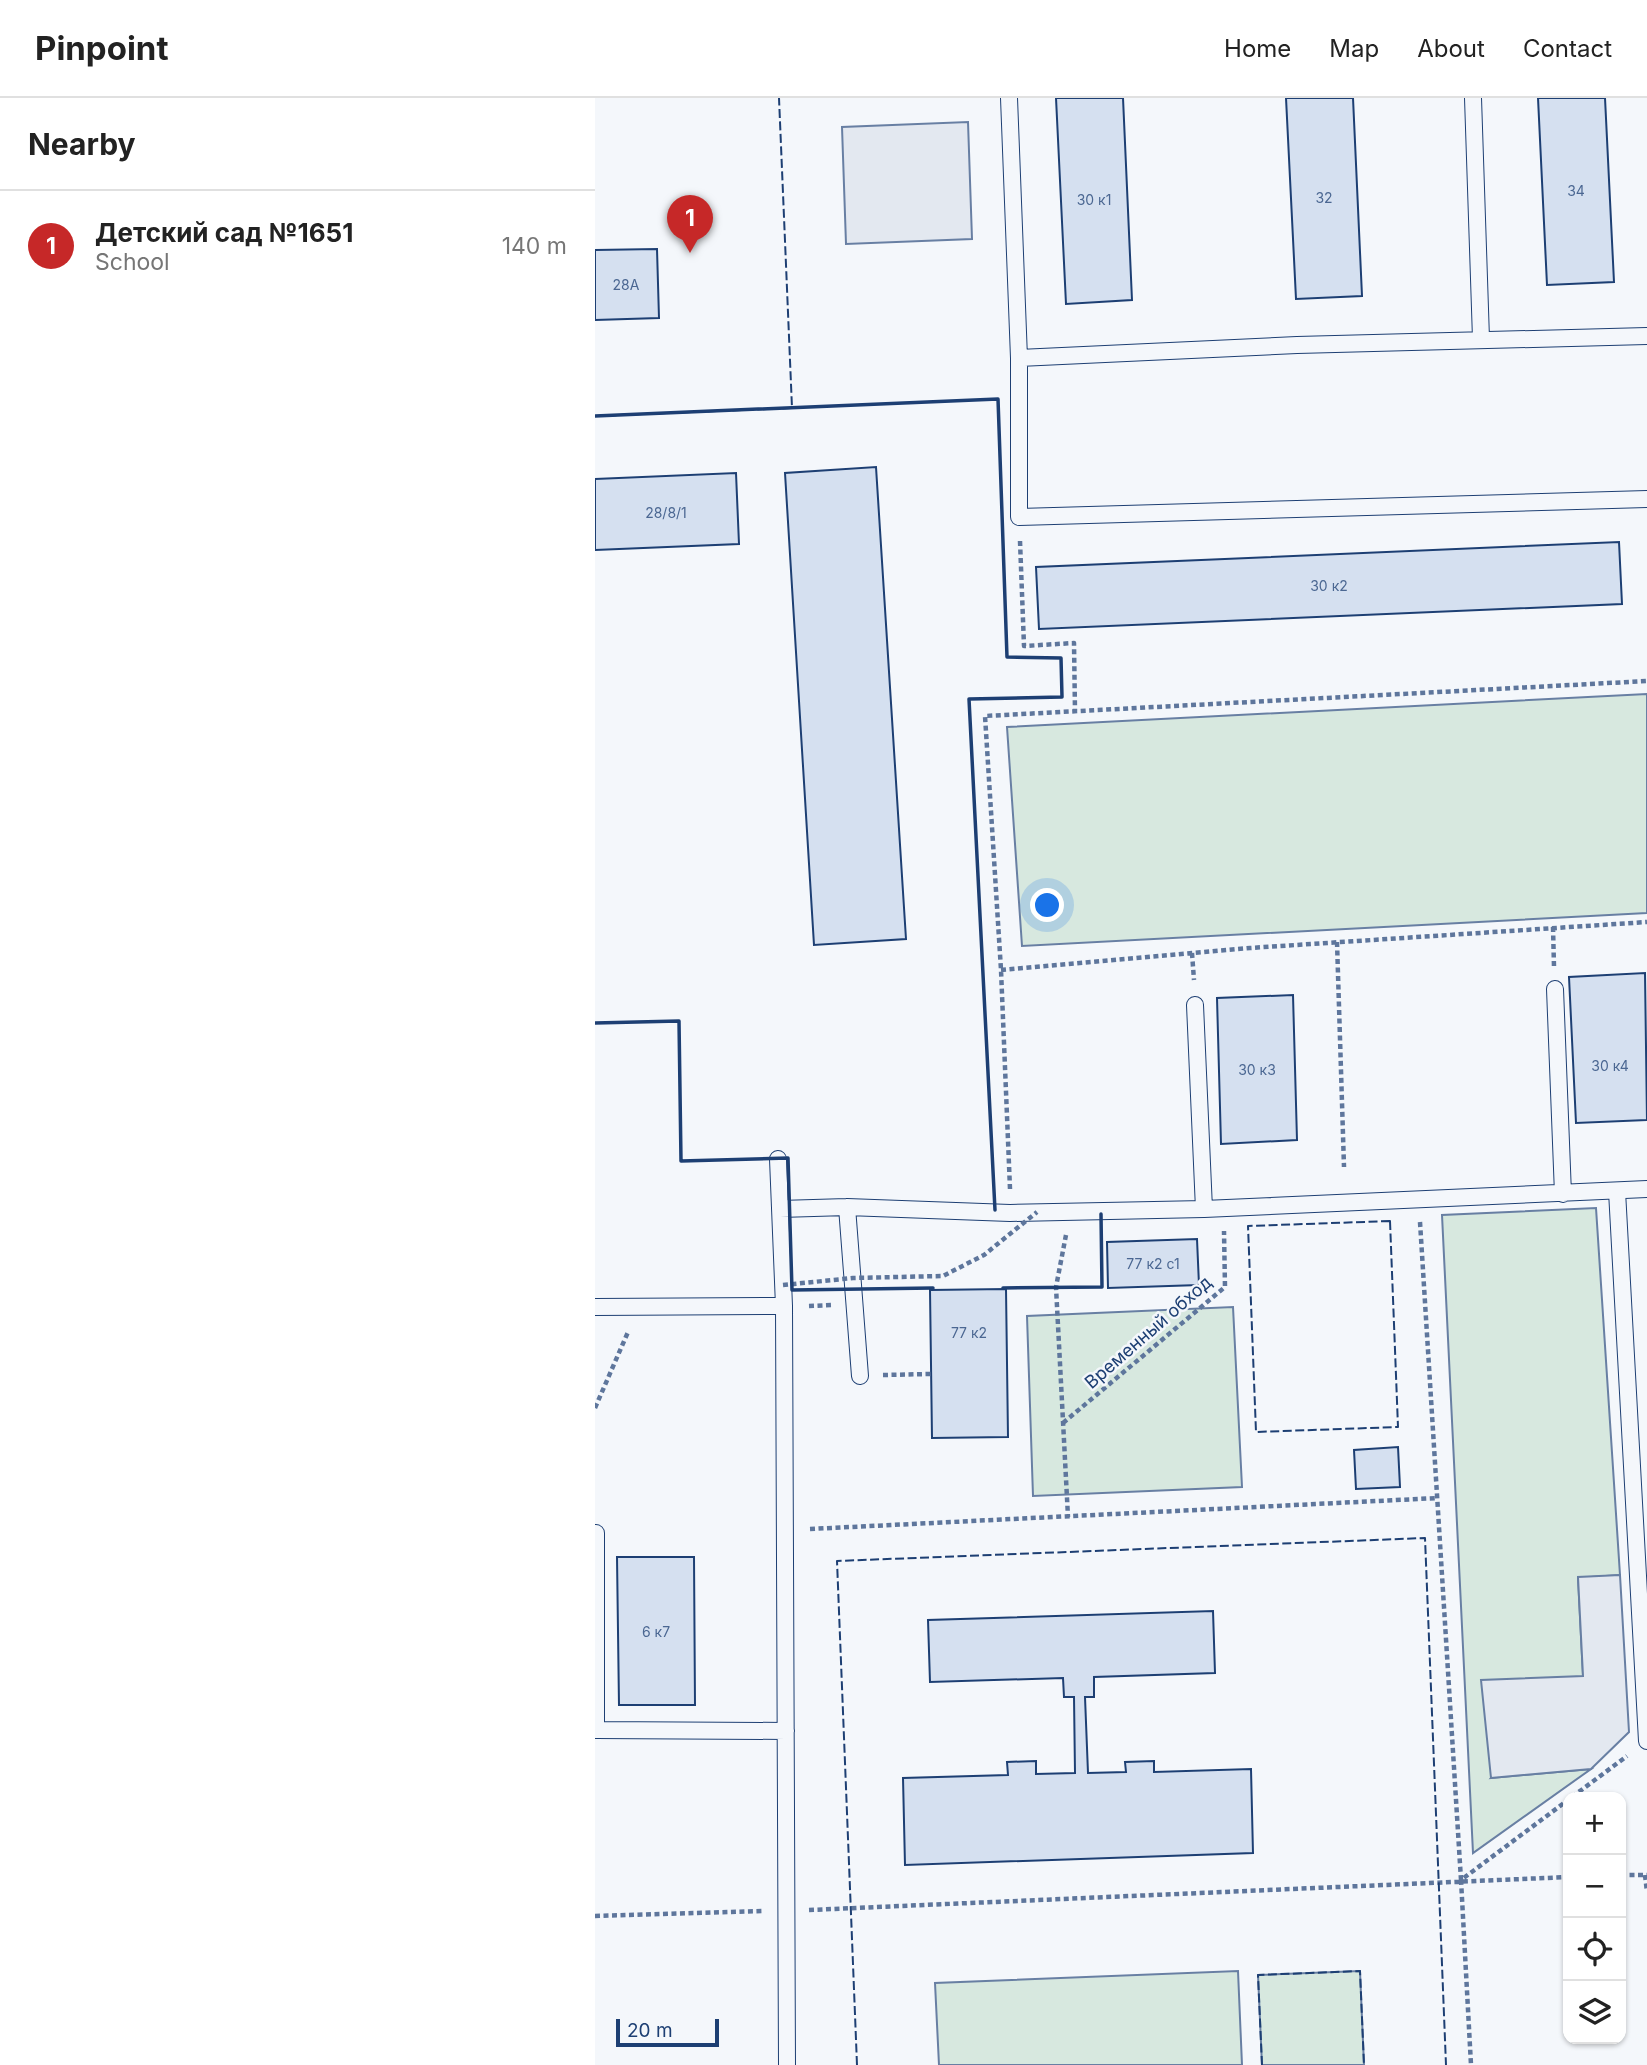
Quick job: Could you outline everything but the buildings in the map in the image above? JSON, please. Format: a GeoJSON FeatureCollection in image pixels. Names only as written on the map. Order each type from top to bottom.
{"type":"FeatureCollection","features":[{"type":"Feature","properties":{"kind":"lane"},"geometry":{"type":"LineString","coordinates":[[1009,98],[1019,358],[1019,517],[1647,499]]}},
{"type":"Feature","properties":{"kind":"lane"},"geometry":{"type":"LineString","coordinates":[[1473,98],[1481,339]]}},
{"type":"Feature","properties":{"kind":"lane"},"geometry":{"type":"LineString","coordinates":[[1019,358],[1481,339],[1647,336]]}},
{"type":"Feature","properties":{"kind":"lane"},"geometry":{"type":"LineString","coordinates":[[1555,989],[1563,1194]]}},
{"type":"Feature","properties":{"kind":"lane"},"geometry":{"type":"LineString","coordinates":[[1195,1005],[1204,1209]]}},
{"type":"Feature","properties":{"kind":"lane"},"geometry":{"type":"LineString","coordinates":[[778,1159],[784,1306],[787,2065]]}},
{"type":"Feature","properties":{"kind":"lane"},"geometry":{"type":"LineString","coordinates":[[780,1209],[1037,1212],[1204,1209],[1647,1189]]}},
{"type":"Feature","properties":{"kind":"lane"},"geometry":{"type":"LineString","coordinates":[[1617,1191],[1647,1741]]}},
{"type":"Feature","properties":{"kind":"lane"},"geometry":{"type":"LineString","coordinates":[[847,1208],[860,1376]]}},
{"type":"Feature","properties":{"kind":"lane"},"geometry":{"type":"LineString","coordinates":[[595,1307],[638,1309],[784,1306]]}},
{"type":"Feature","properties":{"kind":"lane"},"geometry":{"type":"LineString","coordinates":[[596,1533],[596,1730],[786,1731]]}},
{"type":"Feature","properties":{"kind":"path"},"geometry":{"type":"LineString","coordinates":[[1019,517],[1024,646],[1074,643],[1075,711]]}},
{"type":"Feature","properties":{"kind":"path"},"geometry":{"type":"LineString","coordinates":[[1010,1177],[1002,970],[985,716],[1647,681]]}},
{"type":"Feature","properties":{"kind":"path"},"geometry":{"type":"LineString","coordinates":[[1002,970],[1337,942],[1647,922]]}},
{"type":"Feature","properties":{"kind":"path"},"geometry":{"type":"LineString","coordinates":[[1553,926],[1555,989]]}},
{"type":"Feature","properties":{"kind":"path"},"geometry":{"type":"LineString","coordinates":[[1337,942],[1344,1167]]}},
{"type":"Feature","properties":{"kind":"path"},"geometry":{"type":"LineString","coordinates":[[1419,1200],[1471,2065]]}},
{"type":"Feature","properties":{"kind":"path","name":"Временный обход"},"geometry":{"type":"LineString","coordinates":[[1063,1424],[1225,1286],[1224,1208]]}},
{"type":"Feature","properties":{"kind":"path"},"geometry":{"type":"LineString","coordinates":[[783,1285],[943,1276],[984,1255],[1037,1212]]}},
{"type":"Feature","properties":{"kind":"path"},"geometry":{"type":"LineString","coordinates":[[1068,1517],[1056,1287],[1071,1212]]}},
{"type":"Feature","properties":{"kind":"path"},"geometry":{"type":"LineString","coordinates":[[784,1306],[855,1305]]}},
{"type":"Feature","properties":{"kind":"path"},"geometry":{"type":"LineString","coordinates":[[595,1408],[638,1309]]}},
{"type":"Feature","properties":{"kind":"path"},"geometry":{"type":"LineString","coordinates":[[860,1376],[931,1374]]}},
{"type":"Feature","properties":{"kind":"path"},"geometry":{"type":"LineString","coordinates":[[785,1530],[1438,1498]]}},
{"type":"Feature","properties":{"kind":"path"},"geometry":{"type":"LineString","coordinates":[[1579,1792],[1647,1741]]}},
{"type":"Feature","properties":{"kind":"path"},"geometry":{"type":"LineString","coordinates":[[1461,1880],[1563,1804]]}},
{"type":"Feature","properties":{"kind":"path"},"geometry":{"type":"LineString","coordinates":[[1626,1875],[1646,1875],[1647,1892]]}},
{"type":"Feature","properties":{"kind":"path"},"geometry":{"type":"LineString","coordinates":[[595,1916],[1563,1877]]}},
{"type":"Feature","properties":{"kind":"shaded area"},"geometry":{"type":"Polygon","coordinates":[[[968,122],[972,239],[846,244],[842,127],[968,122]]]}},
{"type":"Feature","properties":{"kind":"shaded area"},"geometry":{"type":"Polygon","coordinates":[[[1647,694],[1647,913],[1022,946],[1007,727],[1647,694]]]}},
{"type":"Feature","properties":{"kind":"shaded area"},"geometry":{"type":"Polygon","coordinates":[[[1596,1208],[1620,1575],[1578,1578],[1583,1676],[1491,1778],[1591,1769],[1473,1853],[1442,1215],[1596,1208]]]}},
{"type":"Feature","properties":{"kind":"shaded area"},"geometry":{"type":"Polygon","coordinates":[[[1233,1307],[1242,1487],[1033,1496],[1027,1316],[1233,1307]]]}},
{"type":"Feature","properties":{"kind":"shaded area"},"geometry":{"type":"Polygon","coordinates":[[[1620,1575],[1629,1732],[1591,1769],[1491,1778],[1481,1680],[1583,1676],[1578,1577],[1620,1575]]]}},
{"type":"Feature","properties":{"kind":"shaded area"},"geometry":{"type":"Polygon","coordinates":[[[1238,1971],[1242,2065],[939,2065],[935,1983],[1238,1971]]]}},
{"type":"Feature","properties":{"kind":"shaded area"},"geometry":{"type":"Polygon","coordinates":[[[1360,1971],[1364,2065],[1262,2065],[1258,1975],[1360,1971]]]}},
{"type":"Feature","properties":{"kind":"fence"},"geometry":{"type":"LineString","coordinates":[[595,416],[792,408],[779,98]]}},
{"type":"Feature","properties":{"kind":"fence"},"geometry":{"type":"LineString","coordinates":[[1390,1221],[1398,1427],[1256,1432],[1248,1226],[1390,1221]]}},
{"type":"Feature","properties":{"kind":"fence"},"geometry":{"type":"LineString","coordinates":[[857,2065],[837,1561],[1425,1538],[1446,2065]]}},
{"type":"Feature","properties":{"kind":"fence"},"geometry":{"type":"LineString","coordinates":[[1262,2065],[1258,1975],[1360,1971],[1364,2065]]}},
{"type":"Feature","properties":{"kind":"wall"},"geometry":{"type":"LineString","coordinates":[[595,416],[998,399],[1007,657],[1061,658],[1062,697],[969,699],[995,1210]]}},
{"type":"Feature","properties":{"kind":"wall"},"geometry":{"type":"LineString","coordinates":[[595,1023],[679,1021],[681,1161],[788,1158],[792,1290],[933,1288]]}},
{"type":"Feature","properties":{"kind":"wall"},"geometry":{"type":"LineString","coordinates":[[1003,1288],[1102,1287],[1101,1214]]}},
{"type":"Feature","properties":{"kind":"place","name":"Детский сад №1651"},"geometry":{"type":"Point","coordinates":[690,253]}}]}
